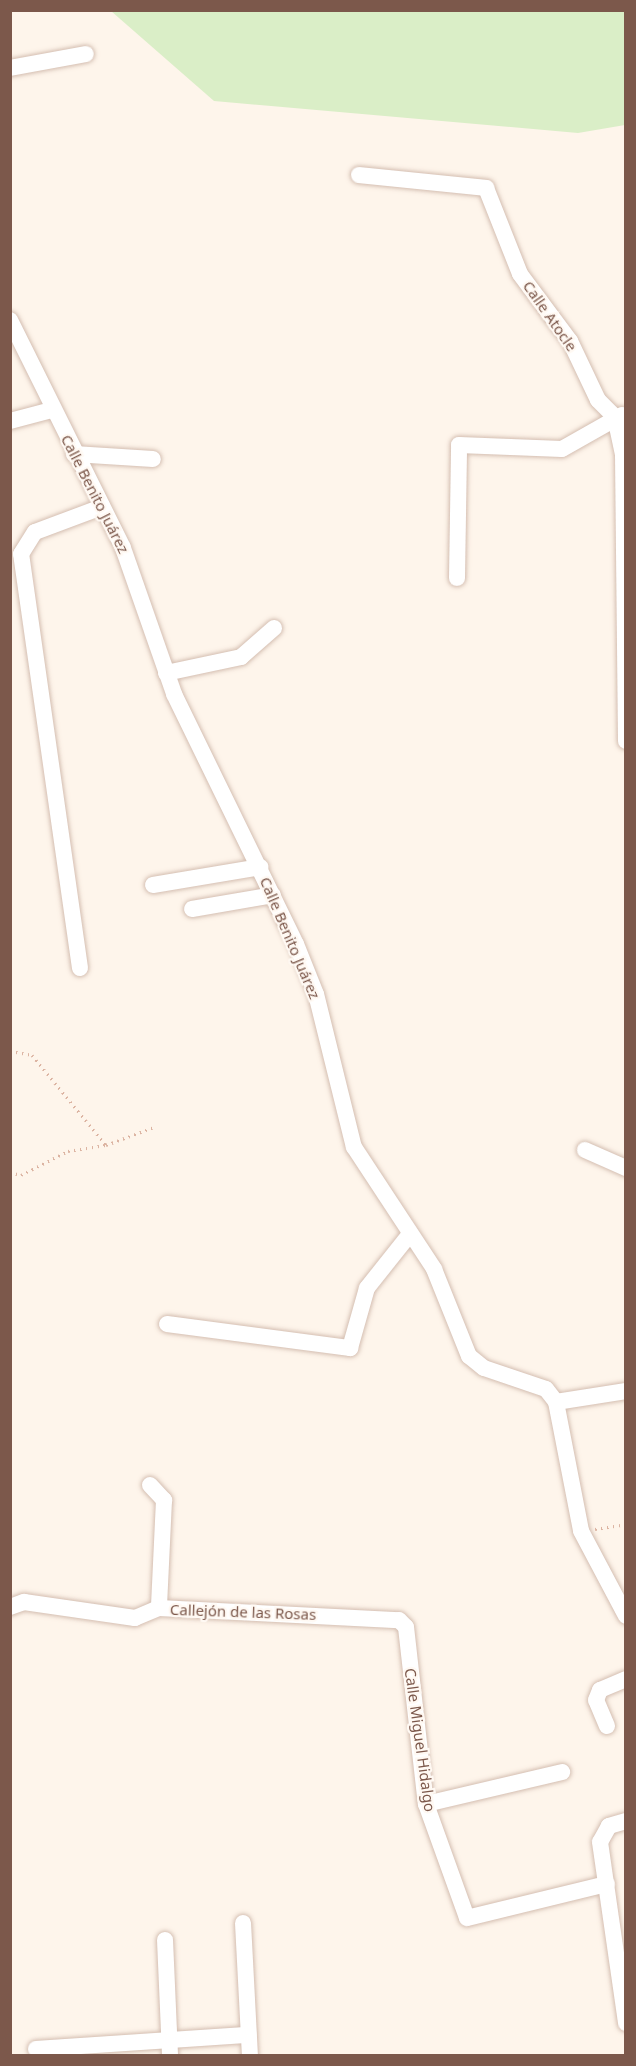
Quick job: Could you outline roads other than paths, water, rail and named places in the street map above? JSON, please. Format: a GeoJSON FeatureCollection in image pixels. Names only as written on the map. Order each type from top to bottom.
{"type":"FeatureCollection","features":[{"type":"Feature","properties":{"kind":"street"},"geometry":{"type":"LineString","coordinates":[[10,68],[86,54]]}},
{"type":"Feature","properties":{"kind":"street","name":"Calle Atocle"},"geometry":{"type":"LineString","coordinates":[[358,175],[486,188],[520,274],[570,341],[598,400],[620,415]]}},
{"type":"Feature","properties":{"kind":"street","name":"Calle Benito Juárez"},"geometry":{"type":"LineString","coordinates":[[10,320],[52,410],[102,507],[149,612],[166,673],[261,867],[316,994],[354,1147],[439,1280],[469,1356],[484,1368],[546,1389],[556,1402]]}},
{"type":"Feature","properties":{"kind":"street"},"geometry":{"type":"LineString","coordinates":[[10,421],[52,410]]}},
{"type":"Feature","properties":{"kind":"street"},"geometry":{"type":"LineString","coordinates":[[457,578],[459,446],[562,448],[620,415],[626,741]]}},
{"type":"Feature","properties":{"kind":"street"},"geometry":{"type":"LineString","coordinates":[[74,454],[153,459]]}},
{"type":"Feature","properties":{"kind":"street"},"geometry":{"type":"LineString","coordinates":[[80,968],[21,555],[34,532],[102,507]]}},
{"type":"Feature","properties":{"kind":"street"},"geometry":{"type":"LineString","coordinates":[[166,673],[241,657],[274,628]]}},
{"type":"Feature","properties":{"kind":"street"},"geometry":{"type":"LineString","coordinates":[[153,885],[261,867]]}},
{"type":"Feature","properties":{"kind":"street"},"geometry":{"type":"LineString","coordinates":[[192,909],[273,895]]}},
{"type":"Feature","properties":{"kind":"street"},"geometry":{"type":"LineString","coordinates":[[585,1150],[626,1168]]}},
{"type":"Feature","properties":{"kind":"street"},"geometry":{"type":"LineString","coordinates":[[167,1324],[350,1348],[367,1288],[410,1234]]}},
{"type":"Feature","properties":{"kind":"street"},"geometry":{"type":"LineString","coordinates":[[626,1390],[556,1402],[581,1531],[626,1616]]}},
{"type":"Feature","properties":{"kind":"street"},"geometry":{"type":"LineString","coordinates":[[150,1485],[164,1500],[159,1608]]}},
{"type":"Feature","properties":{"kind":"street","name":"Callejón de las Rosas"},"geometry":{"type":"LineString","coordinates":[[10,1608],[24,1602],[135,1618],[159,1608],[390,1618],[406,1627]]}},
{"type":"Feature","properties":{"kind":"street","name":"Calle Miguel Hidalgo"},"geometry":{"type":"LineString","coordinates":[[406,1627],[426,1804],[467,1918],[607,1884]]}},
{"type":"Feature","properties":{"kind":"street"},"geometry":{"type":"LineString","coordinates":[[607,1726],[596,1700],[600,1690],[626,1678]]}},
{"type":"Feature","properties":{"kind":"street"},"geometry":{"type":"LineString","coordinates":[[426,1804],[562,1772]]}},
{"type":"Feature","properties":{"kind":"street"},"geometry":{"type":"LineString","coordinates":[[626,1821],[602,1831],[626,2023]]}},
{"type":"Feature","properties":{"kind":"street"},"geometry":{"type":"LineString","coordinates":[[243,1923],[250,2055]]}},
{"type":"Feature","properties":{"kind":"street"},"geometry":{"type":"LineString","coordinates":[[165,1940],[170,2055]]}},
{"type":"Feature","properties":{"kind":"street"},"geometry":{"type":"LineString","coordinates":[[36,2049],[170,2038],[249,2035]]}}]}
